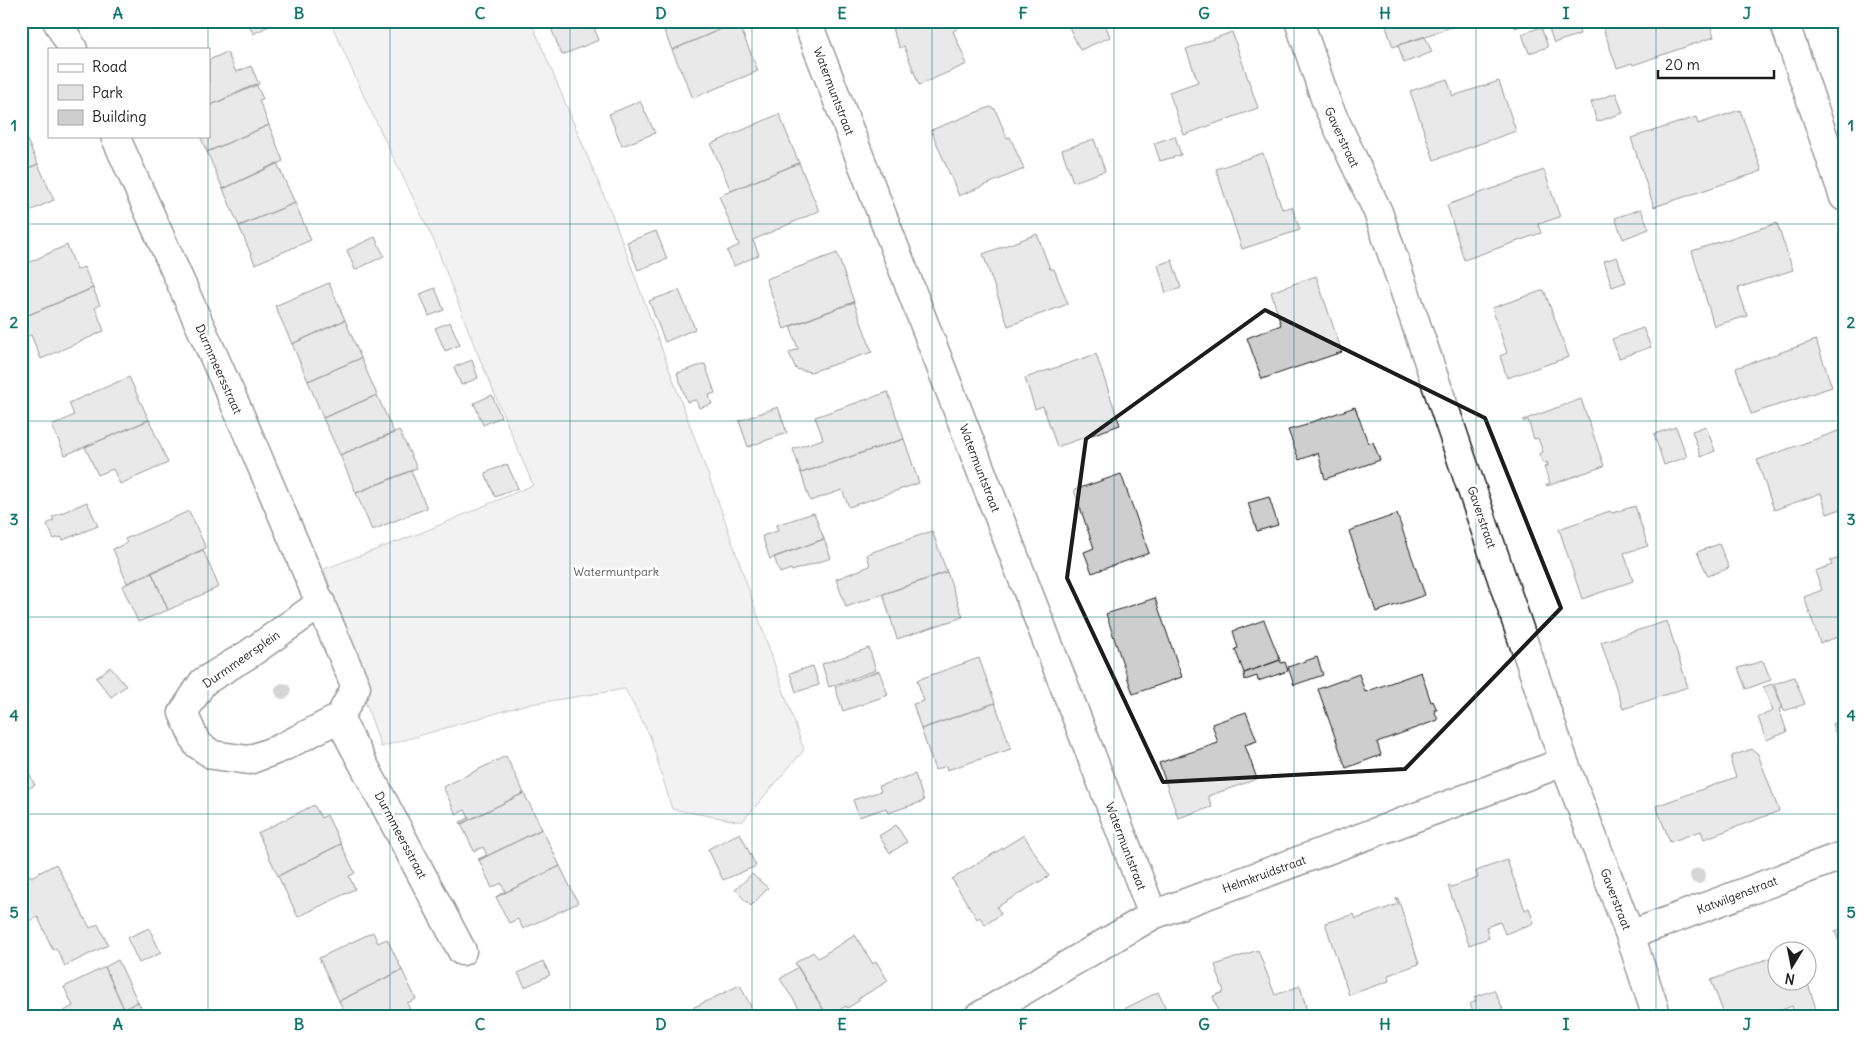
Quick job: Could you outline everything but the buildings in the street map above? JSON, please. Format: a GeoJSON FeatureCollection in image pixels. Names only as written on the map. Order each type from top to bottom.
{"type":"FeatureCollection","features":[{"type":"Feature","properties":{"kind":"street"},"geometry":{"type":"LineString","coordinates":[[57,21],[71,48]]}},
{"type":"Feature","properties":{"kind":"street","name":"Watermuntstraat"},"geometry":{"type":"LineString","coordinates":[[807,21],[1153,915]]}},
{"type":"Feature","properties":{"kind":"street","name":"Gaverstraat"},"geometry":{"type":"LineString","coordinates":[[1298,21],[1326,104],[1378,212],[1564,762],[1630,936],[1657,1017]]}},
{"type":"Feature","properties":{"kind":"street"},"geometry":{"type":"LineString","coordinates":[[1784,21],[1844,197]]}},
{"type":"Feature","properties":{"kind":"street","name":"Durmmeersstraat"},"geometry":{"type":"LineString","coordinates":[[116,138],[236,406],[321,603]]}},
{"type":"Feature","properties":{"kind":"street"},"geometry":{"type":"LineString","coordinates":[[321,603],[356,687],[339,718]]}},
{"type":"Feature","properties":{"kind":"street","name":"Durmmeersplein"},"geometry":{"type":"LineString","coordinates":[[321,603],[249,654],[203,682],[183,713],[197,744],[212,755],[249,760],[282,748],[339,718]]}},
{"type":"Feature","properties":{"kind":"street","name":"Durmmeersstraat"},"geometry":{"type":"LineString","coordinates":[[339,718],[462,951]]}},
{"type":"Feature","properties":{"kind":"street","name":"Helmkruidstraat"},"geometry":{"type":"LineString","coordinates":[[978,1017],[1153,915],[1564,762]]}},
{"type":"Feature","properties":{"kind":"street","name":"Katwilgenstraat"},"geometry":{"type":"LineString","coordinates":[[1630,936],[1844,855]]}},
{"type":"Feature","properties":{"kind":"highlighted area"},"geometry":{"type":"Polygon","coordinates":[[[1265,310],[1485,418],[1561,608],[1405,769],[1163,782],[1067,578],[1086,439],[1265,310]]]}},
{"type":"Feature","properties":{"kind":"green space","name":"Watermuntpark"},"geometry":{"type":"Polygon","coordinates":[[[330,21],[531,21],[615,222],[723,515],[804,750],[742,822],[672,809],[650,736],[625,689],[524,705],[381,747],[324,569],[423,532],[533,485],[476,350],[435,243],[367,103],[330,21]]]}}]}
